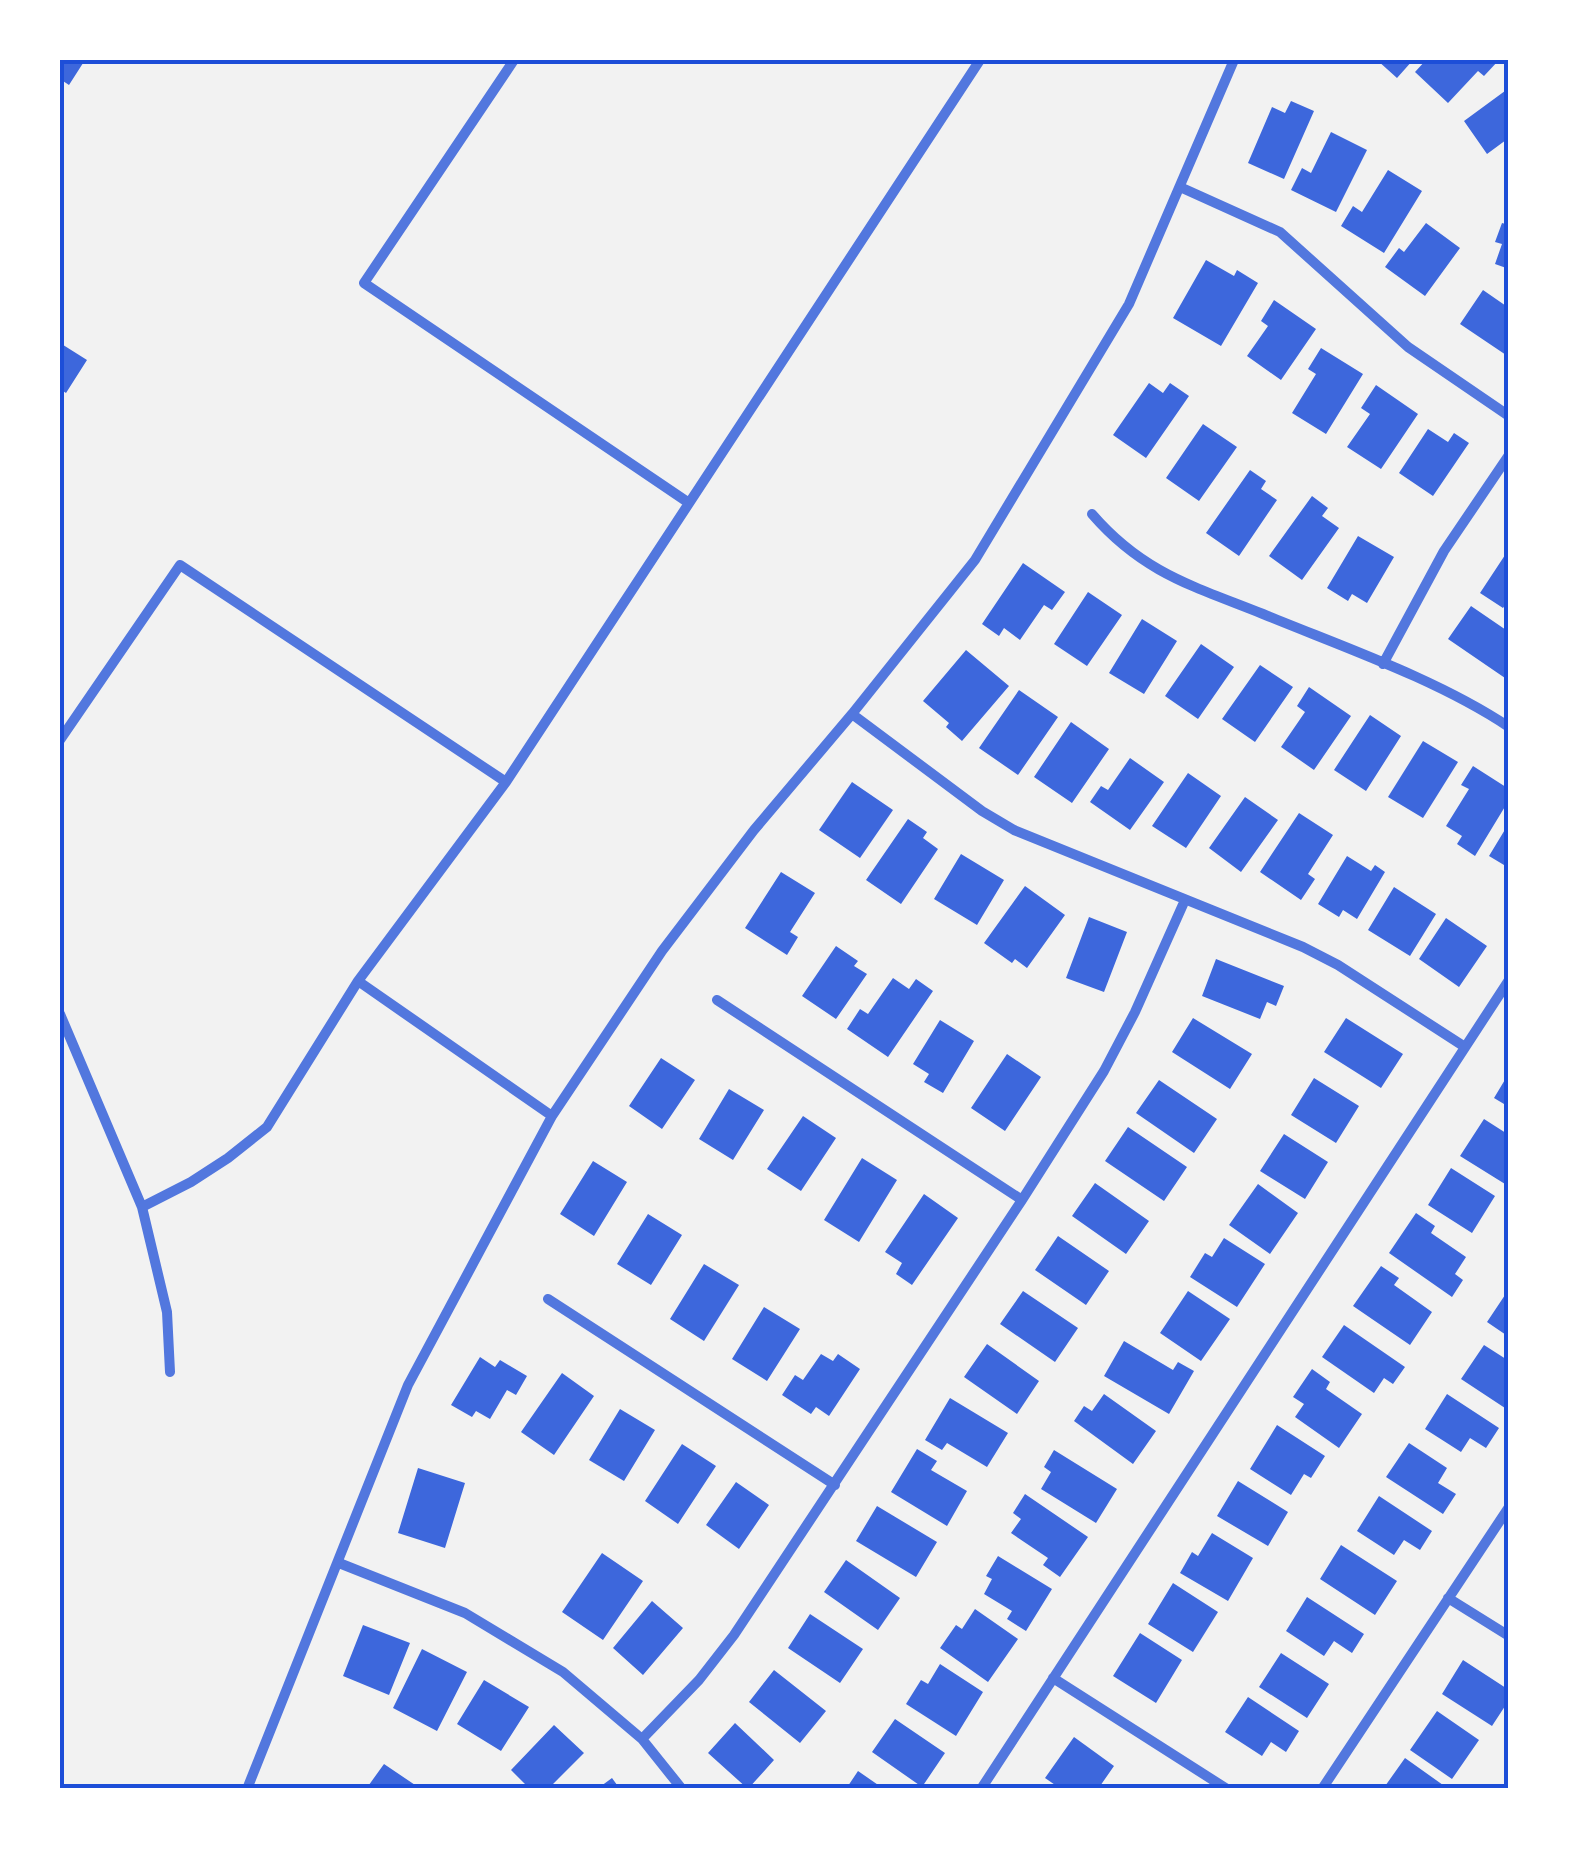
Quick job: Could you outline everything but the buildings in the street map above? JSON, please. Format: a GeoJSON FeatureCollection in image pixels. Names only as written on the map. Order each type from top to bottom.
{"type":"FeatureCollection","features":[{"type":"Feature","properties":{"kind":"street"},"geometry":{"type":"LineString","coordinates":[[514,60],[364,283],[689,502]]}},
{"type":"Feature","properties":{"kind":"street"},"geometry":{"type":"LineString","coordinates":[[142,1207],[204,1174],[267,1127],[358,981],[506,782],[980,60]]}},
{"type":"Feature","properties":{"kind":"street"},"geometry":{"type":"LineString","coordinates":[[247,1789],[408,1385],[552,1116],[674,936],[754,830],[975,560],[1130,304],[1234,60]]}},
{"type":"Feature","properties":{"kind":"street"},"geometry":{"type":"LineString","coordinates":[[1180,186],[1280,232],[1408,347],[1509,416]]}},
{"type":"Feature","properties":{"kind":"street"},"geometry":{"type":"LineString","coordinates":[[1383,664],[1444,551],[1509,455]]}},
{"type":"Feature","properties":{"kind":"street"},"geometry":{"type":"LineString","coordinates":[[1092,514],[1142,561],[1172,578],[1422,680],[1509,727]]}},
{"type":"Feature","properties":{"kind":"street"},"geometry":{"type":"LineString","coordinates":[[60,740],[180,565],[506,782]]}},
{"type":"Feature","properties":{"kind":"street"},"geometry":{"type":"LineString","coordinates":[[852,714],[982,811],[1014,830],[1303,947],[1338,965],[1465,1047]]}},
{"type":"Feature","properties":{"kind":"street"},"geometry":{"type":"LineString","coordinates":[[642,1738],[699,1680],[734,1635],[1022,1200],[1119,1045],[1185,900]]}},
{"type":"Feature","properties":{"kind":"street"},"geometry":{"type":"LineString","coordinates":[[981,1789],[1509,980]]}},
{"type":"Feature","properties":{"kind":"street"},"geometry":{"type":"LineString","coordinates":[[358,981],[552,1116]]}},
{"type":"Feature","properties":{"kind":"street"},"geometry":{"type":"LineString","coordinates":[[717,1000],[1022,1200]]}},
{"type":"Feature","properties":{"kind":"street"},"geometry":{"type":"LineString","coordinates":[[60,1014],[142,1207],[166,1312],[170,1372]]}},
{"type":"Feature","properties":{"kind":"street"},"geometry":{"type":"LineString","coordinates":[[548,1299],[835,1485]]}},
{"type":"Feature","properties":{"kind":"street"},"geometry":{"type":"LineString","coordinates":[[1322,1789],[1509,1507]]}},
{"type":"Feature","properties":{"kind":"street"},"geometry":{"type":"LineString","coordinates":[[338,1564],[465,1613],[563,1672],[642,1738],[682,1789]]}},
{"type":"Feature","properties":{"kind":"street"},"geometry":{"type":"LineString","coordinates":[[1448,1598],[1509,1636]]}},
{"type":"Feature","properties":{"kind":"street"},"geometry":{"type":"LineString","coordinates":[[1053,1678],[1227,1789]]}}]}
